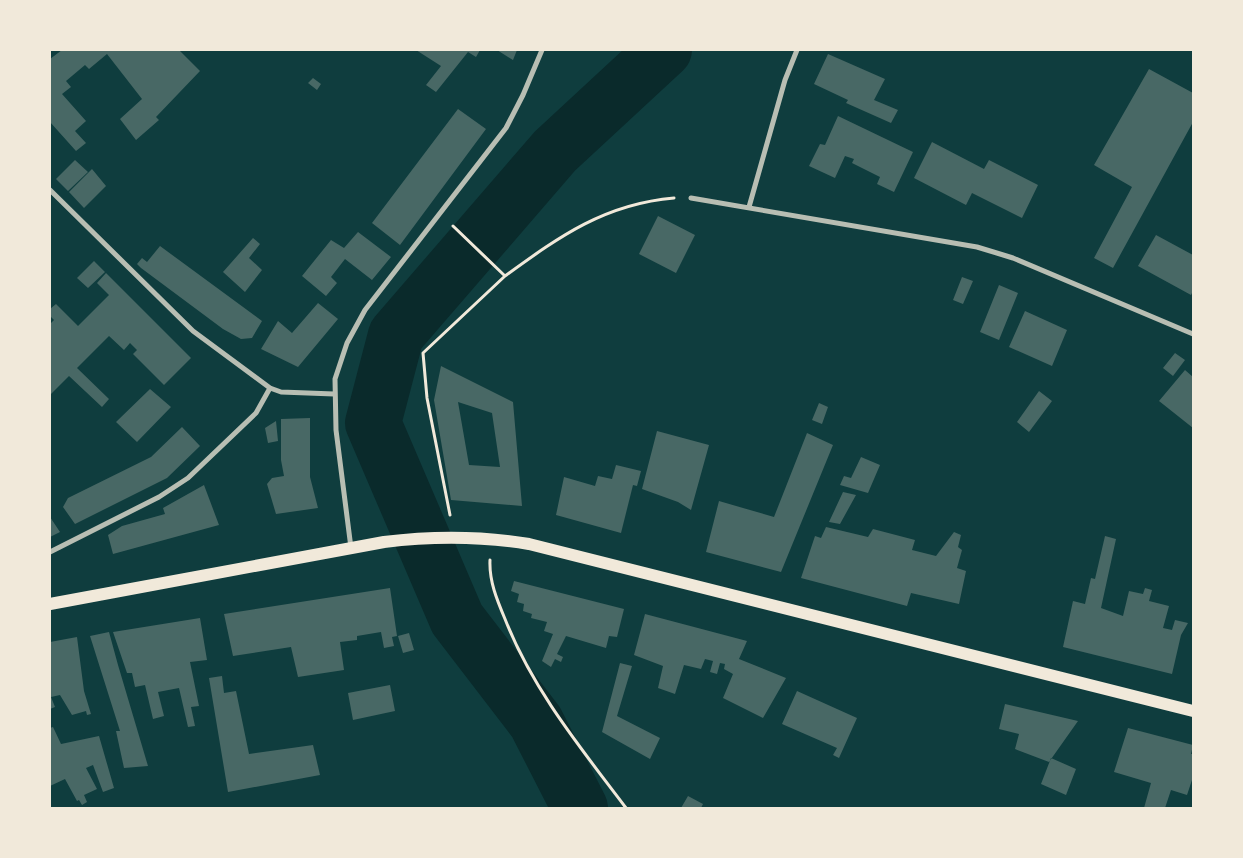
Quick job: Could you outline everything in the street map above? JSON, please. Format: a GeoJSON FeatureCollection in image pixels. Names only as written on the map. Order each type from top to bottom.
{"type":"FeatureCollection","features":[{"type":"Feature","properties":{"kind":"main road"},"geometry":{"type":"LineString","coordinates":[[50,604],[384,542],[440,537],[490,538],[529,544],[1193,711]]}},
{"type":"Feature","properties":{"kind":"street"},"geometry":{"type":"LineString","coordinates":[[351,548],[336,430],[334,394],[339,364],[355,326],[365,310],[506,128],[523,95],[542,50]]}},
{"type":"Feature","properties":{"kind":"street"},"geometry":{"type":"LineString","coordinates":[[748,206],[784,80],[797,50]]}},
{"type":"Feature","properties":{"kind":"street"},"geometry":{"type":"LineString","coordinates":[[50,190],[193,330],[270,388],[282,392],[334,394]]}},
{"type":"Feature","properties":{"kind":"street"},"geometry":{"type":"LineString","coordinates":[[691,198],[958,242],[996,252],[1193,334]]}},
{"type":"Feature","properties":{"kind":"street"},"geometry":{"type":"LineString","coordinates":[[50,552],[159,497],[188,478],[256,413],[270,388]]}},
{"type":"Feature","properties":{"kind":"path"},"geometry":{"type":"LineString","coordinates":[[449,513],[427,398],[423,353],[505,276],[552,242],[597,216],[624,206],[651,201],[691,198]]}},
{"type":"Feature","properties":{"kind":"path"},"geometry":{"type":"LineString","coordinates":[[466,238],[505,276]]}},
{"type":"Feature","properties":{"kind":"path"},"geometry":{"type":"LineString","coordinates":[[490,538],[489,567],[492,584],[517,650],[541,692],[626,808]]}},
{"type":"Feature","properties":{"kind":"building"},"geometry":{"type":"Polygon","coordinates":[[[62,50],[179,50],[200,71],[156,117],[159,120],[136,140],[120,119],[142,99],[107,54],[89,69],[85,65],[66,81],[71,87],[62,94],[86,121],[75,131],[86,143],[76,151],[50,122],[50,59],[62,50]]]}},
{"type":"Feature","properties":{"kind":"building"},"geometry":{"type":"Polygon","coordinates":[[[416,50],[480,50],[476,57],[468,52],[436,92],[426,85],[441,66],[416,50]]]}},
{"type":"Feature","properties":{"kind":"building"},"geometry":{"type":"Polygon","coordinates":[[[497,50],[517,50],[513,60],[497,50]]]}},
{"type":"Feature","properties":{"kind":"building"},"geometry":{"type":"Polygon","coordinates":[[[828,54],[885,79],[874,100],[898,110],[891,123],[846,103],[848,100],[814,84],[828,54]]]}},
{"type":"Feature","properties":{"kind":"building"},"geometry":{"type":"Polygon","coordinates":[[[1149,69],[1193,93],[1193,122],[1113,268],[1094,258],[1132,187],[1094,165],[1149,69]]]}},
{"type":"Feature","properties":{"kind":"building"},"geometry":{"type":"Polygon","coordinates":[[[313,78],[321,84],[317,90],[308,83],[313,78]]]}},
{"type":"Feature","properties":{"kind":"building"},"geometry":{"type":"Polygon","coordinates":[[[458,109],[486,129],[400,245],[372,223],[458,109]]]}},
{"type":"Feature","properties":{"kind":"building"},"geometry":{"type":"Polygon","coordinates":[[[838,116],[913,152],[894,192],[877,184],[880,177],[852,163],[854,159],[845,156],[835,178],[809,166],[820,144],[825,145],[838,116]]]}},
{"type":"Feature","properties":{"kind":"building"},"geometry":{"type":"Polygon","coordinates":[[[932,142],[984,169],[989,160],[1038,185],[1022,218],[972,193],[966,205],[914,178],[932,142]]]}},
{"type":"Feature","properties":{"kind":"building"},"geometry":{"type":"Polygon","coordinates":[[[75,160],[88,172],[68,191],[56,179],[75,160]]]}},
{"type":"Feature","properties":{"kind":"building"},"geometry":{"type":"Polygon","coordinates":[[[92,169],[106,186],[84,208],[69,192],[92,169]]]}},
{"type":"Feature","properties":{"kind":"building"},"geometry":{"type":"Polygon","coordinates":[[[658,216],[695,235],[676,273],[639,254],[658,216]]]}},
{"type":"Feature","properties":{"kind":"building"},"geometry":{"type":"Polygon","coordinates":[[[358,232],[391,257],[372,280],[345,259],[331,277],[337,283],[326,296],[302,276],[331,240],[344,248],[358,232]]]}},
{"type":"Feature","properties":{"kind":"building"},"geometry":{"type":"Polygon","coordinates":[[[1156,235],[1193,255],[1193,291],[1191,295],[1138,266],[1156,235]]]}},
{"type":"Feature","properties":{"kind":"building"},"geometry":{"type":"Polygon","coordinates":[[[253,238],[260,244],[249,258],[262,270],[245,292],[223,272],[253,238]]]}},
{"type":"Feature","properties":{"kind":"building"},"geometry":{"type":"Polygon","coordinates":[[[160,246],[262,321],[252,338],[241,339],[223,329],[137,264],[142,258],[147,262],[160,246]]]}},
{"type":"Feature","properties":{"kind":"building"},"geometry":{"type":"Polygon","coordinates":[[[94,261],[105,272],[88,288],[77,278],[94,261]]]}},
{"type":"Feature","properties":{"kind":"building"},"geometry":{"type":"Polygon","coordinates":[[[106,273],[191,358],[164,385],[133,354],[137,350],[130,343],[124,350],[109,336],[77,368],[109,399],[102,407],[69,376],[50,395],[50,324],[54,320],[50,316],[50,309],[56,304],[78,326],[109,295],[97,283],[106,273]]]}},
{"type":"Feature","properties":{"kind":"building"},"geometry":{"type":"Polygon","coordinates":[[[962,277],[973,281],[963,304],[953,300],[962,277]]]}},
{"type":"Feature","properties":{"kind":"building"},"geometry":{"type":"Polygon","coordinates":[[[999,285],[1018,293],[999,340],[980,332],[999,285]]]}},
{"type":"Feature","properties":{"kind":"building"},"geometry":{"type":"Polygon","coordinates":[[[318,303],[338,319],[298,367],[261,349],[278,321],[292,333],[318,303]]]}},
{"type":"Feature","properties":{"kind":"building"},"geometry":{"type":"Polygon","coordinates":[[[1025,311],[1067,330],[1052,366],[1009,347],[1025,311]]]}},
{"type":"Feature","properties":{"kind":"building"},"geometry":{"type":"Polygon","coordinates":[[[1175,353],[1185,360],[1173,376],[1163,368],[1175,353]]]}},
{"type":"Feature","properties":{"kind":"building"},"geometry":{"type":"Polygon","coordinates":[[[441,366],[513,402],[522,506],[451,500],[434,400],[441,366]],[[458,402],[469,465],[500,467],[492,413],[458,402]]]}},
{"type":"Feature","properties":{"kind":"building"},"geometry":{"type":"Polygon","coordinates":[[[1185,370],[1193,377],[1193,428],[1159,401],[1185,370]]]}},
{"type":"Feature","properties":{"kind":"building"},"geometry":{"type":"Polygon","coordinates":[[[150,389],[171,407],[137,442],[116,422],[150,389]]]}},
{"type":"Feature","properties":{"kind":"building"},"geometry":{"type":"Polygon","coordinates":[[[1039,391],[1052,401],[1029,432],[1017,422],[1039,391]]]}},
{"type":"Feature","properties":{"kind":"building"},"geometry":{"type":"Polygon","coordinates":[[[819,403],[828,407],[822,424],[812,420],[819,403]]]}},
{"type":"Feature","properties":{"kind":"building"},"geometry":{"type":"Polygon","coordinates":[[[310,418],[310,477],[318,508],[276,514],[267,484],[272,478],[284,476],[281,460],[281,419],[310,418]]]}},
{"type":"Feature","properties":{"kind":"building"},"geometry":{"type":"Polygon","coordinates":[[[276,421],[278,441],[268,443],[265,428],[276,421]]]}},
{"type":"Feature","properties":{"kind":"building"},"geometry":{"type":"Polygon","coordinates":[[[182,427],[200,446],[167,478],[75,524],[63,507],[68,498],[151,457],[182,427]]]}},
{"type":"Feature","properties":{"kind":"building"},"geometry":{"type":"Polygon","coordinates":[[[657,431],[709,445],[691,510],[678,502],[642,489],[657,431]]]}},
{"type":"Feature","properties":{"kind":"building"},"geometry":{"type":"Polygon","coordinates":[[[807,433],[833,445],[781,572],[706,552],[719,501],[774,517],[807,433]]]}},
{"type":"Feature","properties":{"kind":"building"},"geometry":{"type":"Polygon","coordinates":[[[861,457],[880,465],[868,493],[840,485],[844,476],[851,478],[861,457]]]}},
{"type":"Feature","properties":{"kind":"building"},"geometry":{"type":"Polygon","coordinates":[[[616,465],[641,471],[637,486],[633,485],[621,533],[556,515],[564,477],[595,486],[598,476],[612,479],[616,465]]]}},
{"type":"Feature","properties":{"kind":"building"},"geometry":{"type":"Polygon","coordinates":[[[204,485],[219,525],[113,554],[108,535],[122,526],[165,514],[163,508],[204,485]]]}},
{"type":"Feature","properties":{"kind":"building"},"geometry":{"type":"Polygon","coordinates":[[[843,492],[856,495],[840,524],[829,522],[843,492]]]}},
{"type":"Feature","properties":{"kind":"building"},"geometry":{"type":"Polygon","coordinates":[[[50,517],[60,532],[50,537],[50,517]]]}},
{"type":"Feature","properties":{"kind":"building"},"geometry":{"type":"Polygon","coordinates":[[[826,527],[868,537],[873,529],[915,540],[912,550],[936,556],[954,532],[961,535],[958,547],[962,550],[957,568],[966,571],[959,604],[911,593],[907,606],[801,578],[815,536],[821,538],[826,527]]]}},
{"type":"Feature","properties":{"kind":"building"},"geometry":{"type":"Polygon","coordinates":[[[1105,536],[1116,539],[1101,608],[1123,616],[1129,591],[1143,594],[1145,588],[1152,590],[1149,601],[1169,606],[1163,628],[1172,630],[1175,620],[1188,623],[1181,635],[1172,674],[1063,647],[1073,601],[1085,604],[1091,578],[1095,579],[1105,536]]]}},
{"type":"Feature","properties":{"kind":"building"},"geometry":{"type":"Polygon","coordinates":[[[514,581],[624,609],[617,637],[609,636],[606,648],[566,636],[557,654],[563,657],[561,662],[555,659],[551,667],[542,661],[553,634],[544,631],[547,622],[531,618],[532,614],[523,611],[524,604],[517,602],[519,594],[511,591],[514,581]]]}},
{"type":"Feature","properties":{"kind":"building"},"geometry":{"type":"Polygon","coordinates":[[[390,588],[397,636],[392,637],[394,646],[384,648],[381,632],[357,636],[357,640],[340,642],[344,670],[298,677],[291,647],[233,656],[224,614],[390,588]]]}},
{"type":"Feature","properties":{"kind":"building"},"geometry":{"type":"Polygon","coordinates":[[[645,614],[747,641],[739,659],[786,678],[763,718],[723,698],[733,674],[724,669],[725,664],[720,663],[717,674],[710,672],[713,661],[705,659],[701,669],[684,665],[675,694],[658,688],[663,666],[634,655],[645,614]]]}},
{"type":"Feature","properties":{"kind":"building"},"geometry":{"type":"Polygon","coordinates":[[[200,618],[207,660],[190,662],[199,706],[191,707],[195,726],[188,727],[179,688],[158,692],[164,716],[153,719],[145,685],[135,687],[132,673],[127,673],[113,632],[200,618]]]}},
{"type":"Feature","properties":{"kind":"building"},"geometry":{"type":"Polygon","coordinates":[[[109,632],[148,766],[124,768],[116,731],[120,731],[90,636],[109,632]]]}},
{"type":"Feature","properties":{"kind":"building"},"geometry":{"type":"Polygon","coordinates":[[[409,633],[414,650],[403,653],[398,636],[409,633]]]}},
{"type":"Feature","properties":{"kind":"building"},"geometry":{"type":"Polygon","coordinates":[[[77,637],[84,691],[91,714],[87,715],[86,711],[72,715],[60,695],[51,697],[55,707],[50,709],[50,642],[77,637]]]}},
{"type":"Feature","properties":{"kind":"building"},"geometry":{"type":"Polygon","coordinates":[[[620,663],[632,666],[617,716],[660,738],[650,759],[602,732],[620,663]]]}},
{"type":"Feature","properties":{"kind":"building"},"geometry":{"type":"Polygon","coordinates":[[[222,676],[224,693],[236,691],[249,754],[313,745],[320,775],[228,792],[209,678],[222,676]]]}},
{"type":"Feature","properties":{"kind":"building"},"geometry":{"type":"Polygon","coordinates":[[[390,685],[395,711],[353,720],[348,693],[390,685]]]}},
{"type":"Feature","properties":{"kind":"building"},"geometry":{"type":"Polygon","coordinates":[[[797,691],[857,718],[839,758],[833,755],[837,748],[782,724],[797,691]]]}},
{"type":"Feature","properties":{"kind":"building"},"geometry":{"type":"Polygon","coordinates":[[[1005,704],[1078,721],[1049,762],[1015,749],[1019,734],[999,729],[1005,704]]]}},
{"type":"Feature","properties":{"kind":"building"},"geometry":{"type":"Polygon","coordinates":[[[53,727],[61,744],[99,736],[114,788],[103,792],[93,765],[86,768],[97,789],[84,795],[87,802],[82,805],[79,800],[77,801],[65,779],[50,786],[50,728],[53,727]]]}},
{"type":"Feature","properties":{"kind":"building"},"geometry":{"type":"Polygon","coordinates":[[[1128,728],[1193,745],[1191,754],[1193,754],[1193,777],[1187,795],[1171,790],[1165,808],[1144,808],[1151,783],[1114,772],[1128,728]]]}},
{"type":"Feature","properties":{"kind":"building"},"geometry":{"type":"Polygon","coordinates":[[[1051,758],[1076,769],[1066,795],[1041,784],[1051,758]]]}},
{"type":"Feature","properties":{"kind":"building"},"geometry":{"type":"Polygon","coordinates":[[[688,796],[703,804],[701,808],[681,808],[688,796]]]}},
{"type":"Feature","properties":{"kind":"waterway"},"geometry":{"type":"LineString","coordinates":[[580,808],[536,722],[457,619],[373,423],[396,335],[555,151],[664,50]]}}]}
